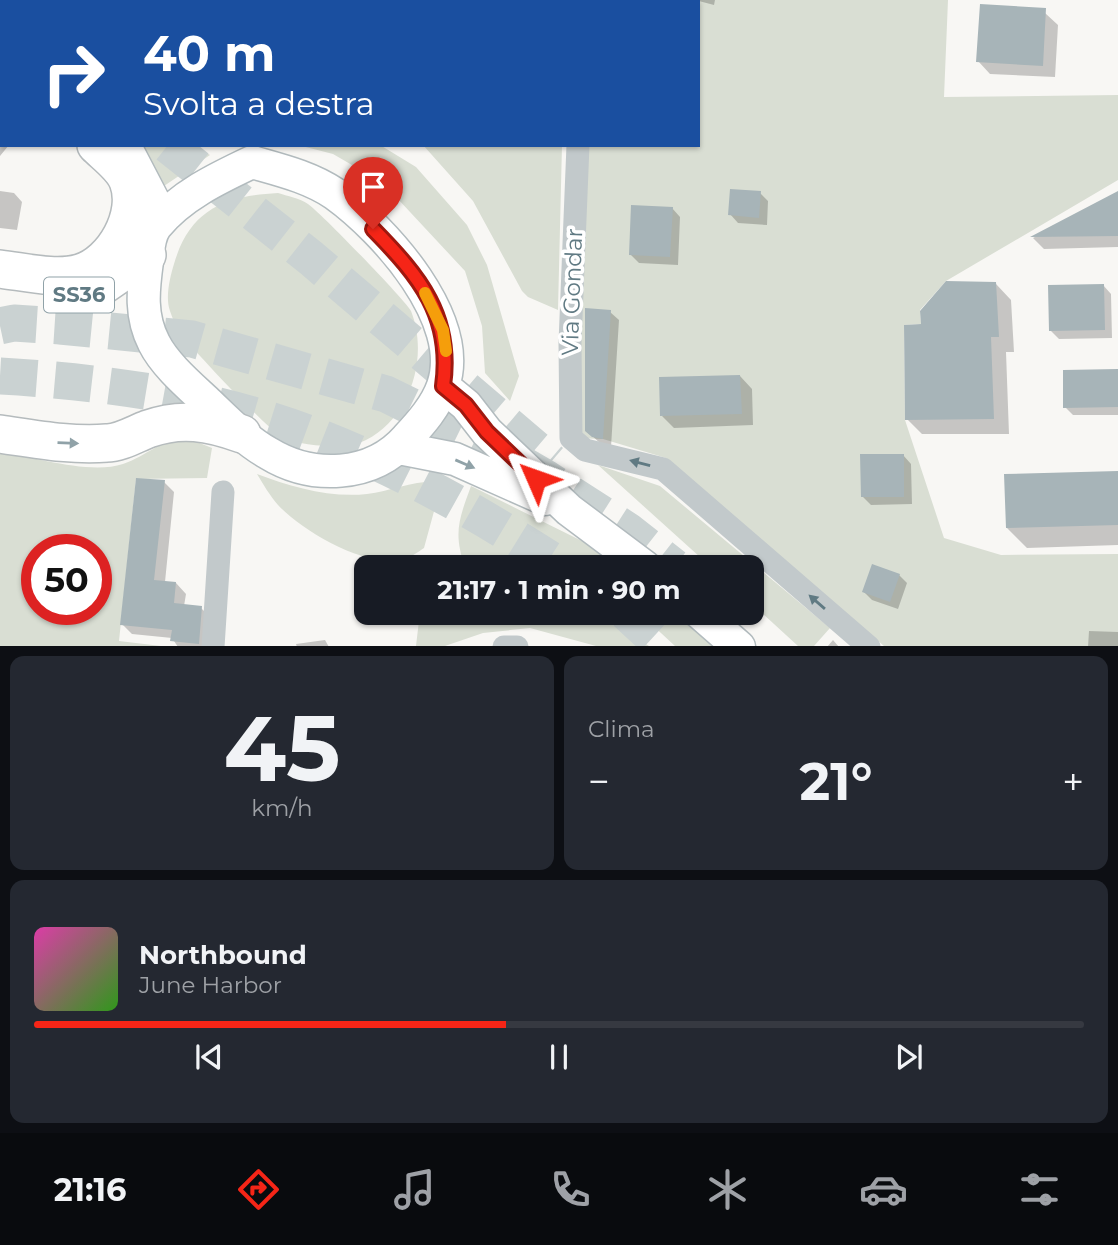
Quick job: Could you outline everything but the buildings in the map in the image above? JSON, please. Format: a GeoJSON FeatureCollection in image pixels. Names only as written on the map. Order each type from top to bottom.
{"type":"FeatureCollection","features":[{"type":"Feature","properties":{"kind":"highway"},"geometry":{"type":"LineString","coordinates":[[0,269],[61,275],[81,273],[100,262],[114,247],[130,214],[132,197],[127,178],[98,147]]}},
{"type":"Feature","properties":{"kind":"highway","name":"SS36"},"geometry":{"type":"LineString","coordinates":[[0,291],[76,297],[102,286],[151,241]]}},
{"type":"Feature","properties":{"kind":"highway"},"geometry":{"type":"LineString","coordinates":[[0,435],[61,443],[110,443],[163,424],[190,421],[209,422],[242,434]]}},
{"type":"Feature","properties":{"kind":"main road"},"geometry":{"type":"LineString","coordinates":[[124,147],[136,162],[153,200],[151,241],[142,291],[144,319],[155,346],[194,390],[268,454],[322,471],[367,467],[399,448],[424,419],[443,386],[447,358],[443,330],[412,269],[335,194],[297,174],[241,153],[206,183],[151,241]]}},
{"type":"Feature","properties":{"kind":"main road"},"geometry":{"type":"LineString","coordinates":[[443,386],[466,405],[487,432],[569,510],[629,555]]}},
{"type":"Feature","properties":{"kind":"main road"},"geometry":{"type":"LineString","coordinates":[[399,448],[455,459],[569,510]]}},
{"type":"Feature","properties":{"kind":"main road"},"geometry":{"type":"LineString","coordinates":[[714,625],[739,646]]}},
{"type":"Feature","properties":{"kind":"street","name":"Via Gondar"},"geometry":{"type":"LineString","coordinates":[[578,147],[570,438],[585,450],[663,470],[869,646]]}},
{"type":"Feature","properties":{"kind":"street"},"geometry":{"type":"LineString","coordinates":[[213,646],[223,492]]}},
{"type":"Feature","properties":{"kind":"street"},"geometry":{"type":"LineString","coordinates":[[504,646],[517,646]]}},
{"type":"Feature","properties":{"kind":"shaded area"},"geometry":{"type":"Polygon","coordinates":[[[700,0],[948,0],[944,97],[1118,95],[1118,180],[946,281],[920,310],[921,324],[904,325],[905,420],[944,538],[1001,555],[1118,554],[1118,646],[884,646],[666,458],[603,439],[575,438],[588,147],[700,147],[700,0]]]}},
{"type":"Feature","properties":{"kind":"shaded area"},"geometry":{"type":"Polygon","coordinates":[[[136,147],[197,147],[210,155],[161,188],[151,162],[136,147]]]}},
{"type":"Feature","properties":{"kind":"shaded area"},"geometry":{"type":"Polygon","coordinates":[[[306,147],[383,147],[416,167],[467,225],[487,265],[519,376],[510,401],[485,373],[482,326],[465,271],[383,183],[333,154],[306,147]]]}},
{"type":"Feature","properties":{"kind":"shaded area"},"geometry":{"type":"Polygon","coordinates":[[[425,147],[562,147],[558,310],[528,297],[522,291],[473,201],[425,147]]]}},
{"type":"Feature","properties":{"kind":"shaded area"},"geometry":{"type":"Polygon","coordinates":[[[278,193],[301,200],[315,210],[380,275],[411,311],[418,347],[412,384],[395,416],[382,430],[366,440],[346,445],[321,446],[296,442],[278,434],[196,352],[179,331],[170,311],[168,294],[174,264],[181,245],[200,218],[226,202],[278,193]]]}},
{"type":"Feature","properties":{"kind":"shaded area"},"geometry":{"type":"Polygon","coordinates":[[[187,438],[212,448],[207,478],[136,479],[119,641],[161,646],[0,646],[0,452],[62,464],[110,467],[123,464],[160,446],[187,438]]]}},
{"type":"Feature","properties":{"kind":"shaded area"},"geometry":{"type":"Polygon","coordinates":[[[598,465],[660,486],[743,555],[698,555],[598,465]]]}},
{"type":"Feature","properties":{"kind":"shaded area"},"geometry":{"type":"Polygon","coordinates":[[[257,474],[297,487],[353,495],[442,482],[424,548],[414,555],[355,554],[303,526],[269,494],[257,474]]]}},
{"type":"Feature","properties":{"kind":"shaded area"},"geometry":{"type":"Polygon","coordinates":[[[471,486],[584,542],[601,555],[461,555],[458,535],[471,486]]]}},
{"type":"Feature","properties":{"kind":"shaded area"},"geometry":{"type":"Polygon","coordinates":[[[764,573],[830,628],[814,646],[798,646],[764,615],[764,573]]]}},
{"type":"Feature","properties":{"kind":"shaded area"},"geometry":{"type":"Polygon","coordinates":[[[418,625],[613,625],[649,646],[596,646],[530,628],[483,633],[445,646],[416,646],[418,625]]]}},
{"type":"Feature","properties":{"kind":"shaded area"},"geometry":{"type":"Polygon","coordinates":[[[652,625],[688,625],[715,646],[675,646],[652,625]]]}},
{"type":"Feature","properties":{"kind":"tunnel"},"geometry":{"type":"LineString","coordinates":[[171,147],[311,258],[551,462]]}},
{"type":"Feature","properties":{"kind":"tunnel"},"geometry":{"type":"LineString","coordinates":[[0,326],[14,323],[60,326],[192,339],[386,394],[486,443],[547,479],[628,531],[659,555]]}},
{"type":"Feature","properties":{"kind":"tunnel"},"geometry":{"type":"LineString","coordinates":[[0,376],[119,387],[198,401],[275,422],[346,448],[410,478],[543,555]]}},
{"type":"Feature","properties":{"kind":"tunnel"},"geometry":{"type":"LineString","coordinates":[[640,625],[663,646]]}},
{"type":"Feature","properties":{"kind":"slow traffic"},"geometry":{"type":"LineString","coordinates":[[425,293],[443,330],[446,351]]}},
{"type":"Feature","properties":{"kind":"route"},"geometry":{"type":"LineString","coordinates":[[373,229],[412,269],[435,310],[443,330],[447,358],[443,386],[466,405],[487,432],[536,479]]}}]}
